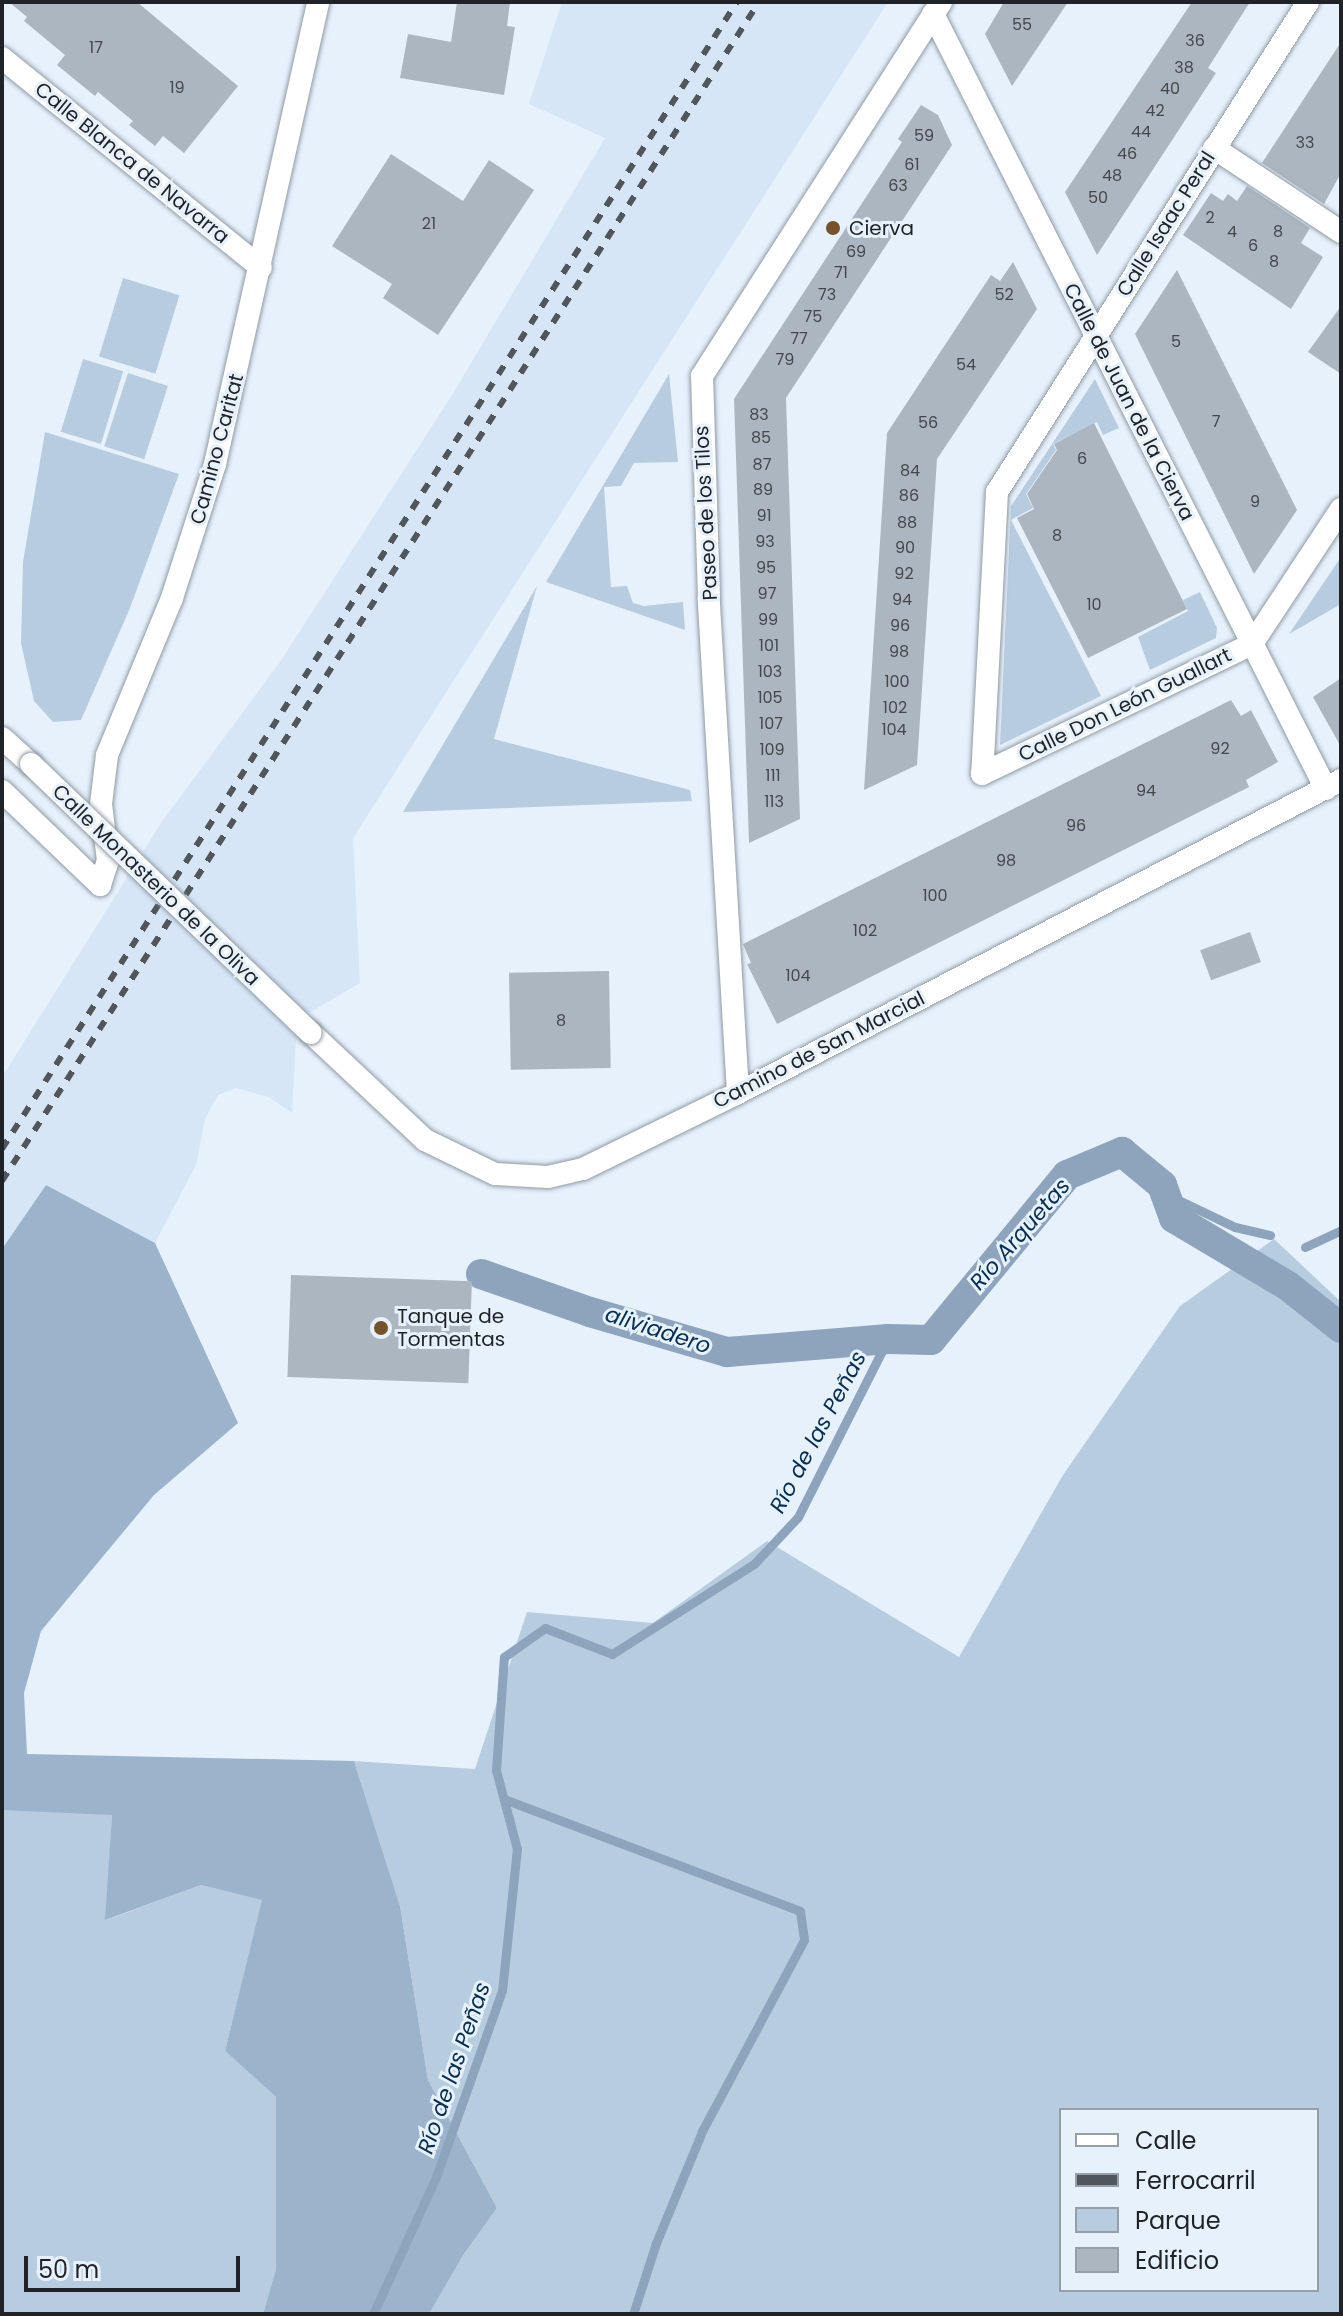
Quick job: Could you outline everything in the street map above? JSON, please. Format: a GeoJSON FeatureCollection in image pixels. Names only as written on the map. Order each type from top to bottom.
{"type":"FeatureCollection","features":[{"type":"Feature","properties":{"kind":"street","name":"Camino Caritat"},"geometry":{"type":"LineString","coordinates":[[2,791],[100,885],[108,861],[101,804],[107,755],[167,613],[215,464],[318,2]]}},
{"type":"Feature","properties":{"kind":"street","name":"Calle Isaac Peral"},"geometry":{"type":"LineString","coordinates":[[982,774],[997,492],[1308,2]]}},
{"type":"Feature","properties":{"kind":"street","name":"Calle de Juan de la Cierva"},"geometry":{"type":"LineString","coordinates":[[937,8],[1095,336],[1252,644],[1334,784]]}},
{"type":"Feature","properties":{"kind":"street","name":"Paseo de los Tilos"},"geometry":{"type":"LineString","coordinates":[[738,1093],[709,598],[702,376],[937,8]]}},
{"type":"Feature","properties":{"kind":"street","name":"Calle Blanca de Navarra"},"geometry":{"type":"LineString","coordinates":[[2,58],[261,268]]}},
{"type":"Feature","properties":{"kind":"street"},"geometry":{"type":"LineString","coordinates":[[1214,148],[1341,232]]}},
{"type":"Feature","properties":{"kind":"street","name":"Calle Don León Guallart"},"geometry":{"type":"LineString","coordinates":[[982,774],[1252,644],[1341,509]]}},
{"type":"Feature","properties":{"kind":"street","name":"Calle Monasterio de la Oliva"},"geometry":{"type":"LineString","coordinates":[[2,738],[311,1033]]}},
{"type":"Feature","properties":{"kind":"street","name":"Camino de San Marcial"},"geometry":{"type":"LineString","coordinates":[[311,1033],[425,1140],[495,1174],[548,1177],[583,1169],[738,1093],[1334,784]]}},
{"type":"Feature","properties":{"kind":"shaded area"},"geometry":{"type":"Polygon","coordinates":[[[562,2],[888,2],[353,838],[360,983],[297,1020],[292,1113],[269,1097],[236,1088],[218,1095],[205,1119],[196,1165],[155,1243],[46,1185],[2,1249],[2,1077],[163,820],[280,662],[452,395],[605,138],[529,104],[562,2]]]}},
{"type":"Feature","properties":{"kind":"shaded area"},"geometry":{"type":"Polygon","coordinates":[[[46,1185],[155,1243],[238,1423],[154,1495],[41,1631],[24,1693],[27,1754],[354,1761],[400,1906],[428,2080],[497,2208],[464,2254],[429,2314],[263,2314],[276,2269],[276,2097],[225,2051],[262,1900],[201,1885],[105,1920],[112,1815],[2,1810],[2,1249],[46,1185]]]}},
{"type":"Feature","properties":{"kind":"green space"},"geometry":{"type":"Polygon","coordinates":[[[123,278],[179,295],[155,374],[99,356],[123,278]]]}},
{"type":"Feature","properties":{"kind":"green space"},"geometry":{"type":"Polygon","coordinates":[[[83,359],[123,371],[101,444],[61,432],[83,359]]]}},
{"type":"Feature","properties":{"kind":"green space"},"geometry":{"type":"Polygon","coordinates":[[[128,373],[168,386],[144,459],[104,446],[128,373]]]}},
{"type":"Feature","properties":{"kind":"green space"},"geometry":{"type":"Polygon","coordinates":[[[669,374],[678,462],[634,463],[621,486],[604,487],[611,587],[627,586],[633,603],[644,606],[683,602],[685,630],[546,582],[669,374]]]}},
{"type":"Feature","properties":{"kind":"green space"},"geometry":{"type":"Polygon","coordinates":[[[1095,379],[1119,428],[1103,435],[1097,422],[1053,444],[1056,450],[1026,494],[1033,508],[1011,520],[1101,696],[1000,745],[1011,506],[1095,379]]]}},
{"type":"Feature","properties":{"kind":"green space"},"geometry":{"type":"Polygon","coordinates":[[[45,432],[179,474],[130,608],[81,720],[53,722],[34,701],[21,643],[23,562],[45,432]]]}},
{"type":"Feature","properties":{"kind":"green space"},"geometry":{"type":"Polygon","coordinates":[[[1341,557],[1341,604],[1289,634],[1341,557]]]}},
{"type":"Feature","properties":{"kind":"green space"},"geometry":{"type":"Polygon","coordinates":[[[537,586],[494,739],[690,790],[692,801],[403,812],[537,586]]]}},
{"type":"Feature","properties":{"kind":"green space"},"geometry":{"type":"Polygon","coordinates":[[[1200,592],[1217,628],[1216,638],[1150,670],[1138,637],[1188,611],[1183,600],[1200,592]]]}},
{"type":"Feature","properties":{"kind":"green space"},"geometry":{"type":"Polygon","coordinates":[[[1274,1239],[1341,1302],[1341,2314],[429,2314],[464,2254],[497,2208],[428,2080],[400,1906],[354,1761],[475,1769],[527,1612],[653,1623],[767,1541],[959,1657],[1063,1475],[1180,1306],[1274,1239]]]}},
{"type":"Feature","properties":{"kind":"green space"},"geometry":{"type":"Polygon","coordinates":[[[2,1806],[112,1815],[106,1920],[201,1885],[263,1900],[225,2051],[276,2097],[276,2269],[263,2314],[2,2314],[2,1806]]]}},
{"type":"Feature","properties":{"kind":"building"},"geometry":{"type":"Polygon","coordinates":[[[9,2],[137,2],[238,86],[184,153],[163,136],[155,146],[129,125],[133,121],[98,92],[95,96],[57,65],[65,55],[24,21],[27,17],[9,2]]]}},
{"type":"Feature","properties":{"kind":"building"},"geometry":{"type":"Polygon","coordinates":[[[457,2],[510,2],[507,26],[515,27],[504,95],[400,78],[408,34],[451,42],[457,2]]]}},
{"type":"Feature","properties":{"kind":"building"},"geometry":{"type":"Polygon","coordinates":[[[1004,2],[1068,2],[1012,86],[985,34],[1004,2]]]}},
{"type":"Feature","properties":{"kind":"building"},"geometry":{"type":"Polygon","coordinates":[[[1192,2],[1250,2],[1208,68],[1216,73],[1097,255],[1065,192],[1192,2]]]}},
{"type":"Feature","properties":{"kind":"building"},"geometry":{"type":"Polygon","coordinates":[[[1341,42],[1341,173],[1324,204],[1262,163],[1341,42]]]}},
{"type":"Feature","properties":{"kind":"building"},"geometry":{"type":"Polygon","coordinates":[[[921,105],[938,115],[952,145],[786,398],[800,819],[749,843],[734,399],[902,142],[898,139],[921,105]]]}},
{"type":"Feature","properties":{"kind":"building"},"geometry":{"type":"Polygon","coordinates":[[[391,154],[463,201],[489,160],[534,190],[438,335],[383,298],[392,284],[332,246],[391,154]]]}},
{"type":"Feature","properties":{"kind":"building"},"geometry":{"type":"Polygon","coordinates":[[[1247,186],[1310,228],[1301,243],[1323,257],[1291,309],[1183,235],[1211,193],[1223,201],[1228,194],[1237,201],[1247,186]]]}},
{"type":"Feature","properties":{"kind":"building"},"geometry":{"type":"Polygon","coordinates":[[[1013,262],[1037,309],[937,459],[917,765],[864,790],[887,433],[991,275],[1000,281],[1013,262]]]}},
{"type":"Feature","properties":{"kind":"building"},"geometry":{"type":"Polygon","coordinates":[[[1177,270],[1297,510],[1254,574],[1135,334],[1177,270]]]}},
{"type":"Feature","properties":{"kind":"building"},"geometry":{"type":"Polygon","coordinates":[[[1341,306],[1341,374],[1308,352],[1341,306]]]}},
{"type":"Feature","properties":{"kind":"building"},"geometry":{"type":"Polygon","coordinates":[[[1094,423],[1187,609],[1088,658],[1017,518],[1034,509],[1027,494],[1057,450],[1054,444],[1094,423]]]}},
{"type":"Feature","properties":{"kind":"building"},"geometry":{"type":"Polygon","coordinates":[[[1341,678],[1341,747],[1313,697],[1341,678]]]}},
{"type":"Feature","properties":{"kind":"building"},"geometry":{"type":"Polygon","coordinates":[[[1231,700],[1241,716],[1251,710],[1278,762],[1246,780],[1249,787],[777,1024],[747,964],[751,963],[743,944],[1231,700]]]}},
{"type":"Feature","properties":{"kind":"building"},"geometry":{"type":"Polygon","coordinates":[[[1250,932],[1261,962],[1211,980],[1200,950],[1250,932]]]}},
{"type":"Feature","properties":{"kind":"building"},"geometry":{"type":"Polygon","coordinates":[[[609,971],[611,1068],[511,1070],[509,973],[609,971]]]}},
{"type":"Feature","properties":{"kind":"building","name":"Tanque de Tormentas"},"geometry":{"type":"Polygon","coordinates":[[[291,1275],[472,1281],[468,1383],[287,1377],[291,1275]]]}},
{"type":"Feature","properties":{"kind":"waterway","name":"Río Arquetas"},"geometry":{"type":"LineString","coordinates":[[481,1274],[590,1312],[727,1352],[888,1339],[931,1340],[1067,1175],[1122,1152],[1162,1185],[1174,1218],[1288,1286],[1341,1328]]}},
{"type":"Feature","properties":{"kind":"waterway"},"geometry":{"type":"LineString","coordinates":[[1166,1194],[1235,1227],[1270,1235]]}},
{"type":"Feature","properties":{"kind":"waterway"},"geometry":{"type":"LineString","coordinates":[[1305,1247],[1341,1230]]}},
{"type":"Feature","properties":{"kind":"waterway","name":"Río de las Peñas"},"geometry":{"type":"LineString","coordinates":[[373,2314],[436,2177],[502,1991],[517,1849],[496,1770],[504,1657],[545,1628],[612,1654],[754,1564],[798,1517],[888,1339]]}},
{"type":"Feature","properties":{"kind":"waterway"},"geometry":{"type":"LineString","coordinates":[[504,1799],[800,1911],[804,1940],[703,2129],[656,2243],[633,2314]]}},
{"type":"Feature","properties":{"kind":"railway"},"geometry":{"type":"LineString","coordinates":[[2,1149],[737,2]]}},
{"type":"Feature","properties":{"kind":"railway"},"geometry":{"type":"LineString","coordinates":[[2,1181],[759,2]]}},
{"type":"Feature","properties":{"kind":"place","name":"Cierva"},"geometry":{"type":"Point","coordinates":[833,228]}},
{"type":"Feature","properties":{"kind":"place","name":"Tanque de Tormentas"},"geometry":{"type":"Point","coordinates":[381,1328]}},
{"type":"Feature","properties":{"kind":"water label","name":"aliviadero"},"geometry":{"type":"Point","coordinates":[658,1330]}}]}
